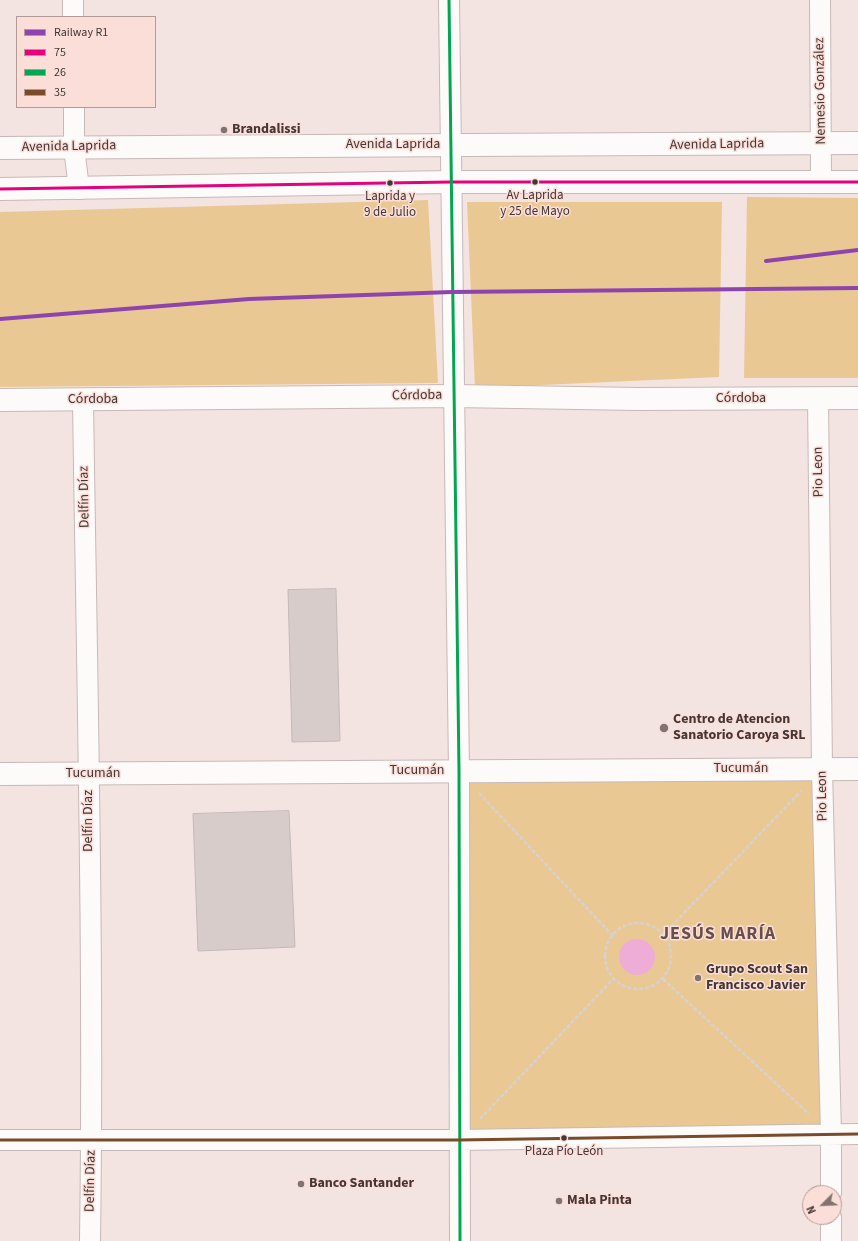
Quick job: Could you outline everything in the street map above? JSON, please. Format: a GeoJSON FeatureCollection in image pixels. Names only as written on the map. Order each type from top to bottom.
{"type":"FeatureCollection","features":[{"type":"Feature","properties":{"kind":"main road","name":"Avenida Laprida"},"geometry":{"type":"LineString","coordinates":[[0,148],[858,143]]}},
{"type":"Feature","properties":{"kind":"main road"},"geometry":{"type":"LineString","coordinates":[[0,189],[79,189],[451,182],[858,182]]}},
{"type":"Feature","properties":{"kind":"main road","name":"Córdoba"},"geometry":{"type":"LineString","coordinates":[[0,400],[454,396],[639,399],[858,398]]}},
{"type":"Feature","properties":{"kind":"main road","name":"Tucumán"},"geometry":{"type":"LineString","coordinates":[[0,774],[858,769]]}},
{"type":"Feature","properties":{"kind":"street"},"geometry":{"type":"LineString","coordinates":[[73,0],[73,16]]}},
{"type":"Feature","properties":{"kind":"street"},"geometry":{"type":"LineString","coordinates":[[449,0],[459,771],[460,1241]]}},
{"type":"Feature","properties":{"kind":"street","name":"Nemesio González"},"geometry":{"type":"LineString","coordinates":[[820,0],[821,182]]}},
{"type":"Feature","properties":{"kind":"street"},"geometry":{"type":"LineString","coordinates":[[74,108],[74,147],[79,189]]}},
{"type":"Feature","properties":{"kind":"street","name":"Pio Leon"},"geometry":{"type":"LineString","coordinates":[[818,398],[822,769],[831,1185]]}},
{"type":"Feature","properties":{"kind":"street","name":"Delfín Díaz"},"geometry":{"type":"LineString","coordinates":[[83,400],[89,774],[92,1139],[90,1241]]}},
{"type":"Feature","properties":{"kind":"street"},"geometry":{"type":"LineString","coordinates":[[0,1140],[459,1140],[858,1134]]}},
{"type":"Feature","properties":{"kind":"street"},"geometry":{"type":"LineString","coordinates":[[831,1225],[831,1241]]}},
{"type":"Feature","properties":{"kind":"path"},"geometry":{"type":"LineString","coordinates":[[663,935],[822,769]]}},
{"type":"Feature","properties":{"kind":"path"},"geometry":{"type":"LineString","coordinates":[[459,771],[613,936]]}},
{"type":"Feature","properties":{"kind":"path"},"geometry":{"type":"LineString","coordinates":[[638,923],[649,925],[663,935],[670,948],[671,959],[669,969],[663,979],[654,986],[644,989],[633,989],[622,985],[614,978],[608,969],[606,948],[613,936],[618,930],[628,925],[638,923]]}},
{"type":"Feature","properties":{"kind":"path"},"geometry":{"type":"LineString","coordinates":[[459,1140],[614,978]]}},
{"type":"Feature","properties":{"kind":"path"},"geometry":{"type":"LineString","coordinates":[[663,979],[831,1135]]}},
{"type":"Feature","properties":{"kind":"shaded area"},"geometry":{"type":"Polygon","coordinates":[[[747,197],[858,198],[858,378],[744,378],[747,197]]]}},
{"type":"Feature","properties":{"kind":"shaded area"},"geometry":{"type":"Polygon","coordinates":[[[428,200],[438,383],[0,387],[0,212],[428,200]]]}},
{"type":"Feature","properties":{"kind":"shaded area"},"geometry":{"type":"Polygon","coordinates":[[[467,202],[722,202],[719,377],[475,388],[467,202]]]}},
{"type":"Feature","properties":{"kind":"shaded area","name":"Plaza Pío León"},"geometry":{"type":"Polygon","coordinates":[[[822,769],[831,1135],[459,1140],[459,771],[822,769]]]}},
{"type":"Feature","properties":{"kind":"shaded area"},"geometry":{"type":"Polygon","coordinates":[[[637,939],[650,944],[655,957],[650,970],[637,975],[624,970],[619,957],[624,944],[637,939]]]}},
{"type":"Feature","properties":{"kind":"building"},"geometry":{"type":"Polygon","coordinates":[[[336,589],[340,741],[292,742],[288,590],[336,589]]]}},
{"type":"Feature","properties":{"kind":"building"},"geometry":{"type":"Polygon","coordinates":[[[289,811],[295,947],[198,951],[193,814],[289,811]]]}},
{"type":"Feature","properties":{"kind":"rail line","name":"R1"},"geometry":{"type":"LineString","coordinates":[[766,261],[858,250]]}},
{"type":"Feature","properties":{"kind":"rail line","name":"R1"},"geometry":{"type":"LineString","coordinates":[[0,319],[249,299],[452,292],[858,288]]}},
{"type":"Feature","properties":{"kind":"transit line","name":"26"},"geometry":{"type":"LineString","coordinates":[[449,0],[459,771],[460,1241]]}},
{"type":"Feature","properties":{"kind":"transit line","name":"75"},"geometry":{"type":"LineString","coordinates":[[0,189],[451,182],[858,182]]}},
{"type":"Feature","properties":{"kind":"transit line","name":"35"},"geometry":{"type":"LineString","coordinates":[[0,1140],[459,1140],[858,1134]]}},
{"type":"Feature","properties":{"kind":"place","name":"Brandalissi"},"geometry":{"type":"Point","coordinates":[224,130]}},
{"type":"Feature","properties":{"kind":"place","name":"Av Laprida y 25 de Mayo"},"geometry":{"type":"Point","coordinates":[535,182]}},
{"type":"Feature","properties":{"kind":"place","name":"Laprida y 9 de Julio"},"geometry":{"type":"Point","coordinates":[390,183]}},
{"type":"Feature","properties":{"kind":"place","name":"Centro de Atencion Sanatorio Caroya SRL"},"geometry":{"type":"Point","coordinates":[664,728]}},
{"type":"Feature","properties":{"kind":"place","name":"Grupo Scout San Francisco Javier"},"geometry":{"type":"Point","coordinates":[698,978]}},
{"type":"Feature","properties":{"kind":"place","name":"Plaza Pío León"},"geometry":{"type":"Point","coordinates":[564,1138]}},
{"type":"Feature","properties":{"kind":"place","name":"Banco Santander"},"geometry":{"type":"Point","coordinates":[301,1184]}},
{"type":"Feature","properties":{"kind":"place","name":"Mala Pinta"},"geometry":{"type":"Point","coordinates":[559,1201]}},
{"type":"Feature","properties":{"kind":"district","name":"JESÚS MARÍA"},"geometry":{"type":"Point","coordinates":[718,935]}}]}
